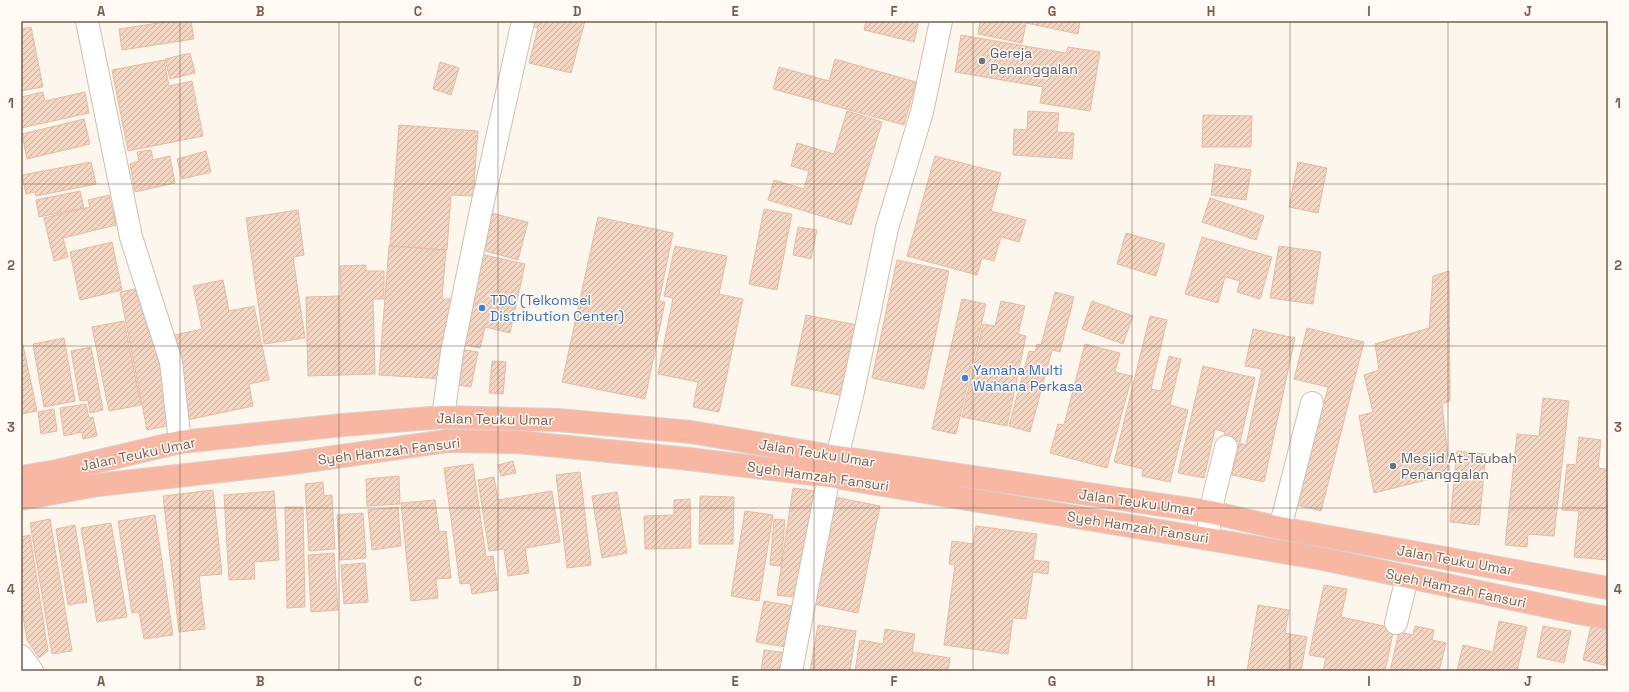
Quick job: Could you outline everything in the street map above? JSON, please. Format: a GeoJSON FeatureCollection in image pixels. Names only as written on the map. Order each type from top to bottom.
{"type":"FeatureCollection","features":[{"type":"Feature","properties":{"kind":"highway","name":"Jalan Teuku Umar"},"geometry":{"type":"LineString","coordinates":[[21,477],[57,471],[180,442],[343,425],[443,417],[558,420],[691,432],[833,467],[1210,512],[1280,528],[1608,588]]}},
{"type":"Feature","properties":{"kind":"highway","name":"Syeh Hamzah Fansuri"},"geometry":{"type":"LineString","coordinates":[[21,500],[98,485],[293,463],[446,441],[518,442],[689,459],[833,467],[1208,539],[1322,559],[1407,578],[1608,618]]}},
{"type":"Feature","properties":{"kind":"street"},"geometry":{"type":"LineString","coordinates":[[87,21],[131,237],[171,362],[180,442]]}},
{"type":"Feature","properties":{"kind":"street"},"geometry":{"type":"LineString","coordinates":[[443,417],[455,336],[523,21]]}},
{"type":"Feature","properties":{"kind":"street"},"geometry":{"type":"LineString","coordinates":[[791,671],[833,467],[852,396],[887,228],[922,112],[941,21]]}},
{"type":"Feature","properties":{"kind":"street"},"geometry":{"type":"LineString","coordinates":[[1280,528],[1312,403]]}},
{"type":"Feature","properties":{"kind":"street"},"geometry":{"type":"LineString","coordinates":[[1208,539],[1210,512],[1226,447]]}},
{"type":"Feature","properties":{"kind":"street"},"geometry":{"type":"LineString","coordinates":[[1396,623],[1407,578]]}},
{"type":"Feature","properties":{"kind":"street"},"geometry":{"type":"LineString","coordinates":[[21,656],[32,671]]}},
{"type":"Feature","properties":{"kind":"building"},"geometry":{"type":"Polygon","coordinates":[[[171,21],[191,21],[194,39],[122,50],[119,29],[171,21]]]}},
{"type":"Feature","properties":{"kind":"building"},"geometry":{"type":"Polygon","coordinates":[[[531,21],[585,21],[571,73],[529,63],[538,28],[530,26],[531,21]]]}},
{"type":"Feature","properties":{"kind":"building"},"geometry":{"type":"Polygon","coordinates":[[[866,21],[919,21],[914,42],[864,30],[866,21]]]}},
{"type":"Feature","properties":{"kind":"building"},"geometry":{"type":"Polygon","coordinates":[[[980,21],[1080,21],[1078,34],[1026,23],[1022,43],[978,34],[980,21]]]}},
{"type":"Feature","properties":{"kind":"building"},"geometry":{"type":"Polygon","coordinates":[[[31,27],[43,87],[21,91],[21,29],[31,27]]]}},
{"type":"Feature","properties":{"kind":"building"},"geometry":{"type":"Polygon","coordinates":[[[961,35],[1066,53],[1068,47],[1100,52],[1090,111],[1040,103],[1043,87],[955,72],[961,35]]]}},
{"type":"Feature","properties":{"kind":"building"},"geometry":{"type":"Polygon","coordinates":[[[190,53],[195,73],[170,79],[165,59],[190,53]]]}},
{"type":"Feature","properties":{"kind":"building"},"geometry":{"type":"Polygon","coordinates":[[[835,59],[916,82],[904,125],[773,89],[779,67],[829,81],[835,59]]]}},
{"type":"Feature","properties":{"kind":"building"},"geometry":{"type":"Polygon","coordinates":[[[164,60],[169,86],[192,81],[203,136],[128,151],[112,70],[164,60]]]}},
{"type":"Feature","properties":{"kind":"building"},"geometry":{"type":"Polygon","coordinates":[[[440,62],[459,68],[451,95],[433,89],[440,62]]]}},
{"type":"Feature","properties":{"kind":"building"},"geometry":{"type":"Polygon","coordinates":[[[43,92],[45,101],[85,92],[89,113],[21,128],[21,97],[43,92]]]}},
{"type":"Feature","properties":{"kind":"building"},"geometry":{"type":"Polygon","coordinates":[[[847,111],[882,122],[851,225],[768,200],[774,180],[804,189],[809,171],[791,166],[797,143],[834,154],[847,111]]]}},
{"type":"Feature","properties":{"kind":"building"},"geometry":{"type":"Polygon","coordinates":[[[1028,111],[1059,113],[1057,132],[1074,133],[1072,159],[1013,155],[1014,129],[1027,130],[1028,111]]]}},
{"type":"Feature","properties":{"kind":"building"},"geometry":{"type":"Polygon","coordinates":[[[1203,115],[1252,116],[1251,147],[1202,147],[1203,115]]]}},
{"type":"Feature","properties":{"kind":"building"},"geometry":{"type":"Polygon","coordinates":[[[84,119],[90,144],[27,159],[22,134],[84,119]]]}},
{"type":"Feature","properties":{"kind":"building"},"geometry":{"type":"Polygon","coordinates":[[[399,125],[478,131],[473,196],[451,195],[447,250],[390,246],[399,125]]]}},
{"type":"Feature","properties":{"kind":"building"},"geometry":{"type":"Polygon","coordinates":[[[151,150],[153,160],[170,156],[175,183],[135,192],[130,164],[139,161],[137,152],[151,150]]]}},
{"type":"Feature","properties":{"kind":"building"},"geometry":{"type":"Polygon","coordinates":[[[206,151],[211,172],[182,179],[177,159],[206,151]]]}},
{"type":"Feature","properties":{"kind":"building"},"geometry":{"type":"Polygon","coordinates":[[[935,156],[1001,173],[991,211],[1026,220],[1019,242],[1001,237],[994,261],[982,258],[977,275],[907,256],[935,156]]]}},
{"type":"Feature","properties":{"kind":"building"},"geometry":{"type":"Polygon","coordinates":[[[91,162],[96,184],[36,196],[35,192],[26,194],[22,175],[91,162]]]}},
{"type":"Feature","properties":{"kind":"building"},"geometry":{"type":"Polygon","coordinates":[[[1298,162],[1327,168],[1318,213],[1289,207],[1298,162]]]}},
{"type":"Feature","properties":{"kind":"building"},"geometry":{"type":"Polygon","coordinates":[[[1215,164],[1251,170],[1246,200],[1211,195],[1215,164]]]}},
{"type":"Feature","properties":{"kind":"building"},"geometry":{"type":"Polygon","coordinates":[[[80,191],[84,208],[39,217],[36,200],[80,191]]]}},
{"type":"Feature","properties":{"kind":"building"},"geometry":{"type":"Polygon","coordinates":[[[109,195],[116,225],[63,238],[68,257],[54,261],[44,218],[90,207],[88,200],[109,195]]]}},
{"type":"Feature","properties":{"kind":"building"},"geometry":{"type":"Polygon","coordinates":[[[1210,198],[1264,216],[1256,240],[1202,222],[1210,198]]]}},
{"type":"Feature","properties":{"kind":"building"},"geometry":{"type":"Polygon","coordinates":[[[764,209],[792,214],[777,290],[749,284],[764,209]]]}},
{"type":"Feature","properties":{"kind":"building"},"geometry":{"type":"Polygon","coordinates":[[[298,210],[304,255],[293,257],[305,338],[264,344],[246,218],[298,210]]]}},
{"type":"Feature","properties":{"kind":"building"},"geometry":{"type":"Polygon","coordinates":[[[491,213],[528,222],[518,260],[482,250],[491,213]]]}},
{"type":"Feature","properties":{"kind":"building"},"geometry":{"type":"Polygon","coordinates":[[[598,217],[673,233],[659,301],[665,302],[645,399],[562,382],[598,217]]]}},
{"type":"Feature","properties":{"kind":"building"},"geometry":{"type":"Polygon","coordinates":[[[798,227],[817,230],[811,259],[793,255],[798,227]]]}},
{"type":"Feature","properties":{"kind":"building"},"geometry":{"type":"Polygon","coordinates":[[[1126,233],[1165,244],[1156,276],[1117,264],[1126,233]]]}},
{"type":"Feature","properties":{"kind":"building"},"geometry":{"type":"Polygon","coordinates":[[[1202,237],[1272,257],[1260,299],[1237,292],[1240,281],[1225,277],[1218,303],[1185,294],[1202,237]]]}},
{"type":"Feature","properties":{"kind":"building"},"geometry":{"type":"Polygon","coordinates":[[[112,242],[122,290],[80,300],[70,252],[112,242]]]}},
{"type":"Feature","properties":{"kind":"building"},"geometry":{"type":"Polygon","coordinates":[[[389,246],[446,250],[442,299],[451,299],[445,379],[379,375],[389,246]]]}},
{"type":"Feature","properties":{"kind":"building"},"geometry":{"type":"Polygon","coordinates":[[[675,246],[727,256],[719,294],[743,299],[719,412],[693,407],[698,382],[658,374],[673,298],[664,296],[675,246]]]}},
{"type":"Feature","properties":{"kind":"building"},"geometry":{"type":"Polygon","coordinates":[[[1279,246],[1321,252],[1313,304],[1270,298],[1279,246]]]}},
{"type":"Feature","properties":{"kind":"building"},"geometry":{"type":"Polygon","coordinates":[[[480,254],[525,264],[510,333],[485,327],[480,348],[459,344],[480,254]]]}},
{"type":"Feature","properties":{"kind":"building"},"geometry":{"type":"Polygon","coordinates":[[[897,260],[949,271],[924,389],[872,378],[897,260]]]}},
{"type":"Feature","properties":{"kind":"building"},"geometry":{"type":"Polygon","coordinates":[[[366,265],[366,271],[384,271],[384,299],[373,299],[375,374],[308,376],[306,297],[341,296],[340,266],[366,265]]]}},
{"type":"Feature","properties":{"kind":"building"},"geometry":{"type":"Polygon","coordinates":[[[1449,271],[1450,401],[1442,404],[1450,474],[1374,493],[1359,416],[1373,412],[1364,375],[1379,370],[1375,344],[1429,328],[1433,276],[1449,271]]]}},
{"type":"Feature","properties":{"kind":"building"},"geometry":{"type":"Polygon","coordinates":[[[223,280],[229,311],[254,306],[269,380],[249,384],[253,406],[187,420],[170,336],[202,329],[193,286],[223,280]]]}},
{"type":"Feature","properties":{"kind":"building"},"geometry":{"type":"Polygon","coordinates":[[[145,287],[172,425],[147,430],[120,292],[145,287]]]}},
{"type":"Feature","properties":{"kind":"building"},"geometry":{"type":"Polygon","coordinates":[[[1055,292],[1074,297],[1060,352],[1052,350],[1030,432],[1009,426],[1029,351],[1035,352],[1037,344],[1041,345],[1055,292]]]}},
{"type":"Feature","properties":{"kind":"building"},"geometry":{"type":"Polygon","coordinates":[[[962,299],[986,304],[956,434],[932,429],[962,299]]]}},
{"type":"Feature","properties":{"kind":"building"},"geometry":{"type":"Polygon","coordinates":[[[1001,301],[1025,306],[1018,334],[1026,336],[1007,426],[962,417],[983,324],[995,326],[1001,301]]]}},
{"type":"Feature","properties":{"kind":"building"},"geometry":{"type":"Polygon","coordinates":[[[1092,301],[1133,316],[1123,344],[1082,329],[1092,301]]]}},
{"type":"Feature","properties":{"kind":"building"},"geometry":{"type":"Polygon","coordinates":[[[806,315],[857,325],[843,396],[791,385],[806,315]]]}},
{"type":"Feature","properties":{"kind":"building"},"geometry":{"type":"Polygon","coordinates":[[[1150,316],[1167,320],[1151,389],[1161,391],[1169,356],[1181,359],[1170,405],[1188,410],[1170,482],[1142,476],[1143,469],[1114,462],[1150,316]]]}},
{"type":"Feature","properties":{"kind":"building"},"geometry":{"type":"Polygon","coordinates":[[[124,321],[141,405],[109,411],[92,327],[124,321]]]}},
{"type":"Feature","properties":{"kind":"building"},"geometry":{"type":"Polygon","coordinates":[[[1307,328],[1364,342],[1321,511],[1297,505],[1328,387],[1294,379],[1307,328]]]}},
{"type":"Feature","properties":{"kind":"building"},"geometry":{"type":"Polygon","coordinates":[[[1253,329],[1295,338],[1264,482],[1232,475],[1239,443],[1246,445],[1262,369],[1245,366],[1253,329]]]}},
{"type":"Feature","properties":{"kind":"building"},"geometry":{"type":"Polygon","coordinates":[[[21,336],[37,411],[21,414],[21,336]]]}},
{"type":"Feature","properties":{"kind":"building"},"geometry":{"type":"Polygon","coordinates":[[[64,338],[75,401],[44,407],[33,344],[64,338]]]}},
{"type":"Feature","properties":{"kind":"building"},"geometry":{"type":"Polygon","coordinates":[[[1085,344],[1120,353],[1115,372],[1132,376],[1107,468],[1050,453],[1058,424],[1064,425],[1085,344]]]}},
{"type":"Feature","properties":{"kind":"building"},"geometry":{"type":"Polygon","coordinates":[[[91,347],[103,410],[90,413],[88,400],[80,401],[71,351],[91,347]]]}},
{"type":"Feature","properties":{"kind":"building"},"geometry":{"type":"Polygon","coordinates":[[[460,349],[478,352],[471,387],[452,384],[460,349]]]}},
{"type":"Feature","properties":{"kind":"building"},"geometry":{"type":"Polygon","coordinates":[[[492,361],[506,362],[503,394],[489,393],[492,361]]]}},
{"type":"Feature","properties":{"kind":"building"},"geometry":{"type":"Polygon","coordinates":[[[1203,366],[1255,378],[1240,442],[1224,438],[1225,432],[1215,429],[1204,478],[1178,473],[1203,366]]]}},
{"type":"Feature","properties":{"kind":"building"},"geometry":{"type":"Polygon","coordinates":[[[1543,398],[1569,401],[1554,536],[1528,534],[1527,547],[1505,545],[1517,434],[1539,436],[1543,398]]]}},
{"type":"Feature","properties":{"kind":"building"},"geometry":{"type":"Polygon","coordinates":[[[86,404],[89,418],[93,417],[97,436],[83,439],[82,432],[64,436],[60,408],[86,404]]]}},
{"type":"Feature","properties":{"kind":"building"},"geometry":{"type":"Polygon","coordinates":[[[54,409],[57,431],[41,434],[38,412],[54,409]]]}},
{"type":"Feature","properties":{"kind":"building"},"geometry":{"type":"Polygon","coordinates":[[[1579,437],[1601,440],[1598,468],[1608,469],[1608,560],[1574,557],[1579,511],[1562,510],[1567,464],[1576,465],[1579,437]]]}},
{"type":"Feature","properties":{"kind":"building"},"geometry":{"type":"Polygon","coordinates":[[[1457,451],[1486,454],[1479,525],[1450,522],[1457,451]]]}},
{"type":"Feature","properties":{"kind":"building"},"geometry":{"type":"Polygon","coordinates":[[[513,461],[516,473],[501,476],[498,465],[513,461]]]}},
{"type":"Feature","properties":{"kind":"building"},"geometry":{"type":"Polygon","coordinates":[[[473,464],[486,557],[493,556],[498,590],[472,594],[470,583],[460,584],[444,468],[473,464]]]}},
{"type":"Feature","properties":{"kind":"building"},"geometry":{"type":"Polygon","coordinates":[[[580,472],[591,565],[567,568],[556,475],[580,472]]]}},
{"type":"Feature","properties":{"kind":"building"},"geometry":{"type":"Polygon","coordinates":[[[399,476],[400,504],[367,506],[366,479],[399,476]]]}},
{"type":"Feature","properties":{"kind":"building"},"geometry":{"type":"Polygon","coordinates":[[[494,477],[498,500],[552,491],[560,542],[525,548],[529,573],[508,576],[504,549],[489,551],[478,480],[494,477]]]}},
{"type":"Feature","properties":{"kind":"building"},"geometry":{"type":"Polygon","coordinates":[[[323,482],[324,496],[332,495],[335,549],[309,551],[305,484],[323,482]]]}},
{"type":"Feature","properties":{"kind":"building"},"geometry":{"type":"Polygon","coordinates":[[[793,488],[815,491],[799,598],[777,595],[793,488]]]}},
{"type":"Feature","properties":{"kind":"building"},"geometry":{"type":"Polygon","coordinates":[[[213,490],[222,574],[199,576],[205,629],[179,632],[163,496],[213,490]]]}},
{"type":"Feature","properties":{"kind":"building"},"geometry":{"type":"Polygon","coordinates":[[[274,491],[279,560],[254,562],[255,579],[229,580],[224,495],[274,491]]]}},
{"type":"Feature","properties":{"kind":"building"},"geometry":{"type":"Polygon","coordinates":[[[617,492],[627,553],[602,558],[592,496],[617,492]]]}},
{"type":"Feature","properties":{"kind":"building"},"geometry":{"type":"Polygon","coordinates":[[[700,496],[734,497],[733,544],[699,544],[700,496]]]}},
{"type":"Feature","properties":{"kind":"building"},"geometry":{"type":"Polygon","coordinates":[[[830,496],[880,506],[858,613],[808,603],[830,496]]]}},
{"type":"Feature","properties":{"kind":"building"},"geometry":{"type":"Polygon","coordinates":[[[690,499],[691,548],[645,549],[644,516],[674,515],[674,500],[690,499]]]}},
{"type":"Feature","properties":{"kind":"building"},"geometry":{"type":"Polygon","coordinates":[[[435,500],[439,532],[446,531],[451,578],[436,579],[438,598],[411,601],[401,503],[435,500]]]}},
{"type":"Feature","properties":{"kind":"building"},"geometry":{"type":"Polygon","coordinates":[[[285,507],[303,507],[305,607],[287,608],[285,507]]]}},
{"type":"Feature","properties":{"kind":"building"},"geometry":{"type":"Polygon","coordinates":[[[398,507],[401,546],[372,550],[368,510],[398,507]]]}},
{"type":"Feature","properties":{"kind":"building"},"geometry":{"type":"Polygon","coordinates":[[[745,511],[773,515],[759,601],[731,596],[745,511]]]}},
{"type":"Feature","properties":{"kind":"building"},"geometry":{"type":"Polygon","coordinates":[[[363,513],[366,558],[340,560],[337,515],[363,513]]]}},
{"type":"Feature","properties":{"kind":"building"},"geometry":{"type":"Polygon","coordinates":[[[155,515],[173,635],[144,639],[139,612],[132,613],[118,521],[155,515]]]}},
{"type":"Feature","properties":{"kind":"building"},"geometry":{"type":"Polygon","coordinates":[[[50,519],[72,651],[52,654],[30,523],[50,519]]]}},
{"type":"Feature","properties":{"kind":"building"},"geometry":{"type":"Polygon","coordinates":[[[774,519],[785,520],[781,566],[770,565],[774,519]]]}},
{"type":"Feature","properties":{"kind":"building"},"geometry":{"type":"Polygon","coordinates":[[[111,523],[127,617],[97,622],[81,528],[111,523]]]}},
{"type":"Feature","properties":{"kind":"building"},"geometry":{"type":"Polygon","coordinates":[[[75,525],[87,602],[68,605],[56,529],[75,525]]]}},
{"type":"Feature","properties":{"kind":"building"},"geometry":{"type":"Polygon","coordinates":[[[976,526],[1037,534],[1033,560],[1049,562],[1048,574],[1033,572],[1026,619],[1013,618],[1008,654],[944,645],[955,565],[949,564],[952,541],[973,544],[976,526]]]}},
{"type":"Feature","properties":{"kind":"building"},"geometry":{"type":"Polygon","coordinates":[[[30,535],[48,651],[39,658],[27,640],[21,604],[21,537],[30,535]]]}},
{"type":"Feature","properties":{"kind":"building"},"geometry":{"type":"Polygon","coordinates":[[[334,553],[338,610],[311,612],[308,555],[334,553]]]}},
{"type":"Feature","properties":{"kind":"building"},"geometry":{"type":"Polygon","coordinates":[[[365,563],[368,602],[344,604],[341,565],[365,563]]]}},
{"type":"Feature","properties":{"kind":"building"},"geometry":{"type":"Polygon","coordinates":[[[1324,585],[1347,589],[1341,617],[1394,628],[1385,671],[1323,671],[1326,658],[1309,655],[1324,585]]]}},
{"type":"Feature","properties":{"kind":"building"},"geometry":{"type":"Polygon","coordinates":[[[764,601],[799,607],[792,648],[756,642],[764,601]]]}},
{"type":"Feature","properties":{"kind":"building"},"geometry":{"type":"Polygon","coordinates":[[[1258,605],[1289,610],[1285,633],[1307,637],[1301,671],[1247,671],[1258,605]]]}},
{"type":"Feature","properties":{"kind":"building"},"geometry":{"type":"Polygon","coordinates":[[[1499,621],[1527,627],[1517,671],[1457,671],[1463,645],[1493,652],[1499,621]]]}},
{"type":"Feature","properties":{"kind":"building"},"geometry":{"type":"Polygon","coordinates":[[[818,625],[856,631],[850,671],[810,671],[818,625]]]}},
{"type":"Feature","properties":{"kind":"building"},"geometry":{"type":"Polygon","coordinates":[[[1415,626],[1434,630],[1432,640],[1446,643],[1439,671],[1390,671],[1399,632],[1413,635],[1415,626]]]}},
{"type":"Feature","properties":{"kind":"building"},"geometry":{"type":"Polygon","coordinates":[[[1543,626],[1571,631],[1564,663],[1537,657],[1543,626]]]}},
{"type":"Feature","properties":{"kind":"building"},"geometry":{"type":"Polygon","coordinates":[[[1591,626],[1608,630],[1608,666],[1583,660],[1591,626]]]}},
{"type":"Feature","properties":{"kind":"building"},"geometry":{"type":"Polygon","coordinates":[[[885,629],[915,634],[912,652],[950,658],[948,671],[855,671],[860,640],[883,644],[885,629]]]}},
{"type":"Feature","properties":{"kind":"building"},"geometry":{"type":"Polygon","coordinates":[[[764,650],[788,653],[785,671],[761,671],[764,650]]]}},
{"type":"Feature","properties":{"kind":"place","name":"Gereja Penanggalan"},"geometry":{"type":"Point","coordinates":[982,61]}},
{"type":"Feature","properties":{"kind":"place","name":"TDC (Telkomsel Distribution Center)"},"geometry":{"type":"Point","coordinates":[482,308]}},
{"type":"Feature","properties":{"kind":"place","name":"Yamaha Multi Wahana Perkasa"},"geometry":{"type":"Point","coordinates":[965,378]}},
{"type":"Feature","properties":{"kind":"place","name":"Mesjid At-Taubah Penanggalan"},"geometry":{"type":"Point","coordinates":[1393,466]}}]}
